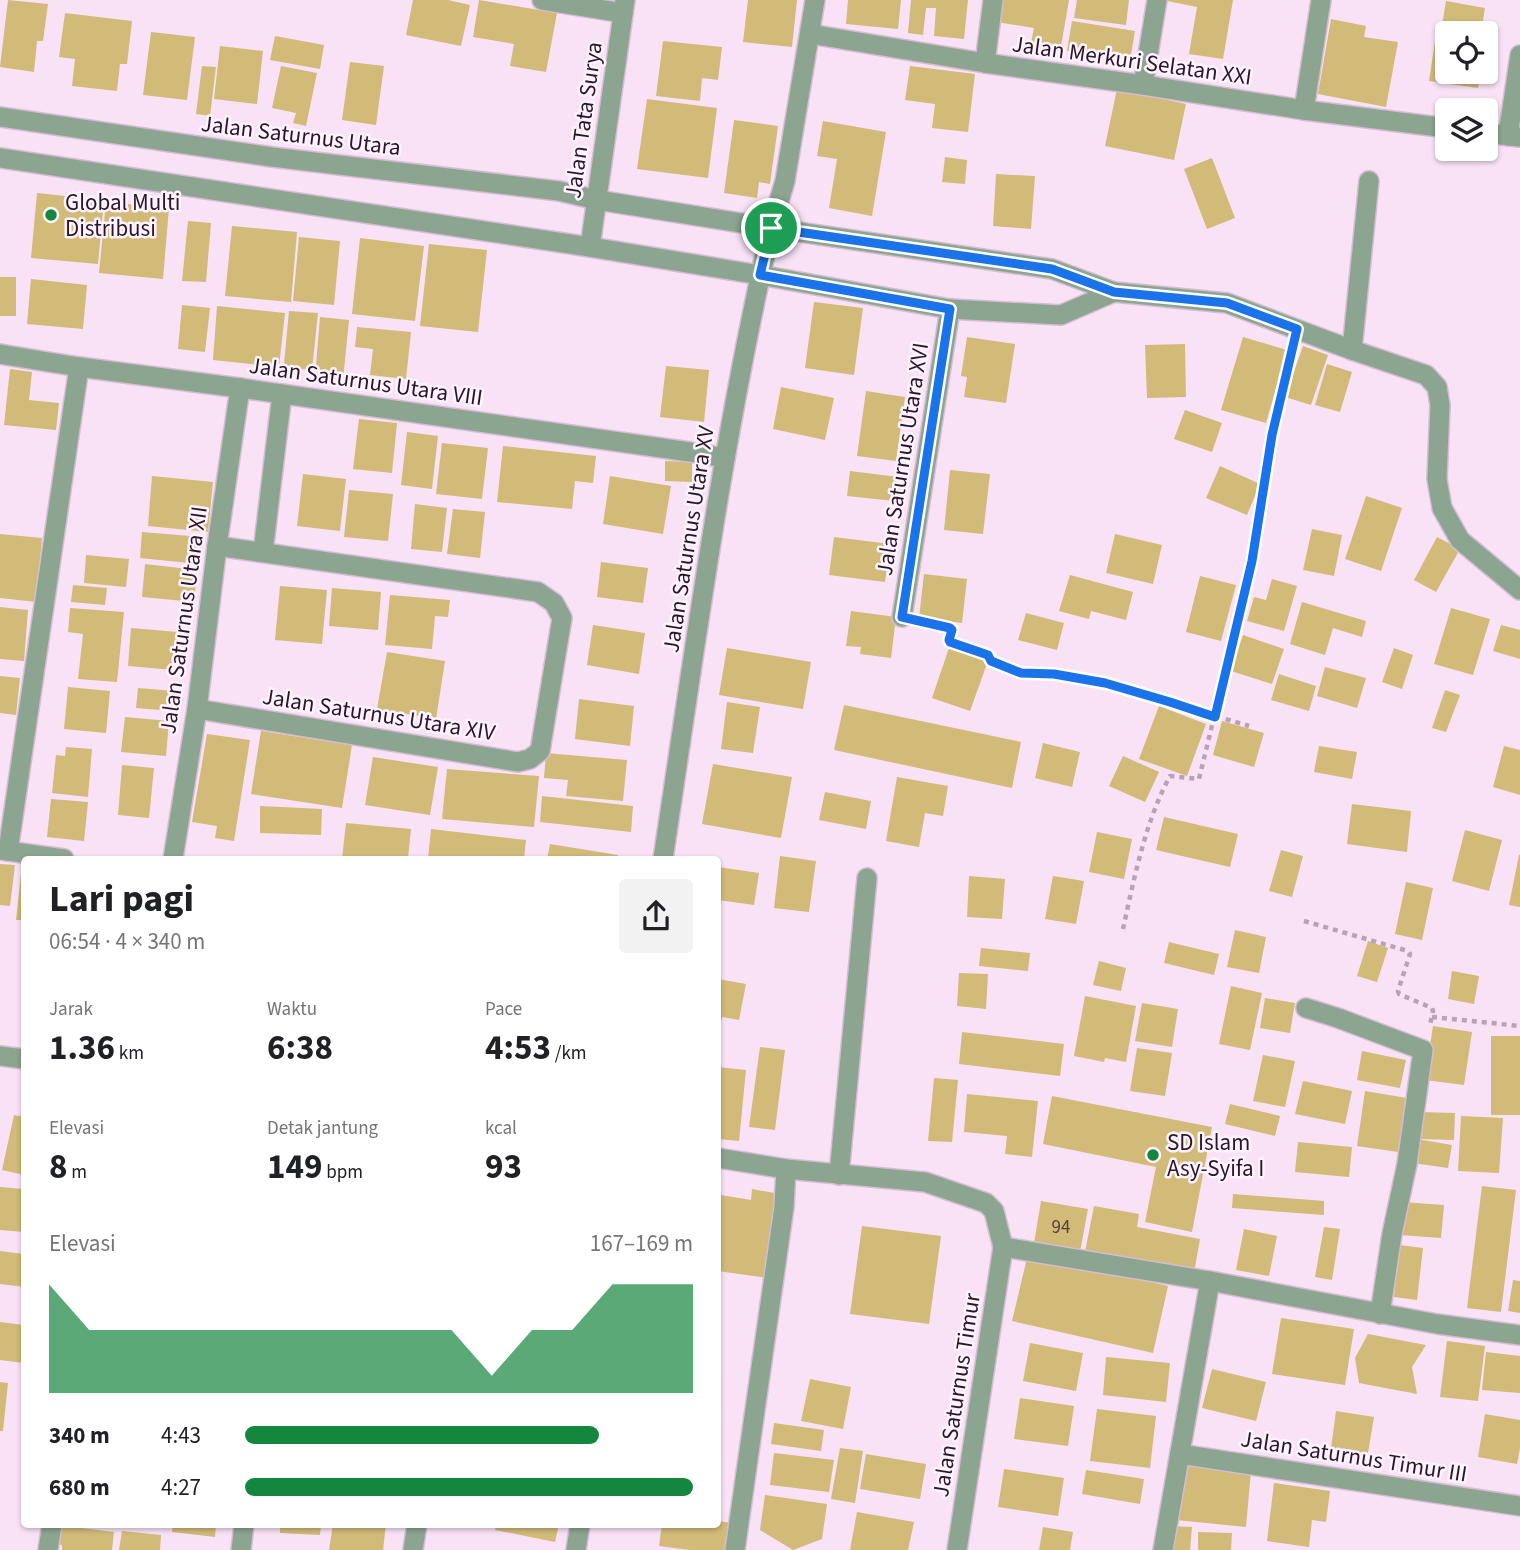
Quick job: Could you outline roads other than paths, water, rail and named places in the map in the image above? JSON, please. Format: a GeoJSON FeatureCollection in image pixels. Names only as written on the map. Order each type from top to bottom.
{"type":"FeatureCollection","features":[{"type":"Feature","properties":{"kind":"street"},"geometry":{"type":"LineString","coordinates":[[542,0],[624,6]]}},
{"type":"Feature","properties":{"kind":"street","name":"Jalan Saturnus Utara XV"},"geometry":{"type":"LineString","coordinates":[[663,856],[725,458],[760,275],[785,181],[815,0]]}},
{"type":"Feature","properties":{"kind":"street"},"geometry":{"type":"LineString","coordinates":[[985,63],[993,0]]}},
{"type":"Feature","properties":{"kind":"street"},"geometry":{"type":"LineString","coordinates":[[1143,85],[1157,0]]}},
{"type":"Feature","properties":{"kind":"street"},"geometry":{"type":"LineString","coordinates":[[1304,110],[1321,0]]}},
{"type":"Feature","properties":{"kind":"street","name":"Jalan Tata Surya"},"geometry":{"type":"LineString","coordinates":[[590,247],[624,6]]}},
{"type":"Feature","properties":{"kind":"street","name":"Jalan Merkuri Selatan XXI"},"geometry":{"type":"LineString","coordinates":[[810,34],[985,63],[1435,126]]}},
{"type":"Feature","properties":{"kind":"street"},"geometry":{"type":"LineString","coordinates":[[1514,137],[1520,55]]}},
{"type":"Feature","properties":{"kind":"street","name":"Jalan Saturnus Utara"},"geometry":{"type":"LineString","coordinates":[[0,117],[272,157],[559,191],[597,200],[771,228],[1052,269],[1114,292]]}},
{"type":"Feature","properties":{"kind":"street"},"geometry":{"type":"LineString","coordinates":[[0,158],[590,247],[950,309],[1060,315],[1114,292],[1227,303],[1352,351],[1426,374],[1437,387],[1440,405],[1437,479],[1441,508],[1460,540],[1520,590]]}},
{"type":"Feature","properties":{"kind":"street"},"geometry":{"type":"LineString","coordinates":[[1352,351],[1369,181]]}},
{"type":"Feature","properties":{"kind":"street","name":"Jalan Saturnus Utara XVI"},"geometry":{"type":"LineString","coordinates":[[902,617],[950,309]]}},
{"type":"Feature","properties":{"kind":"street","name":"Jalan Saturnus Utara VIII"},"geometry":{"type":"LineString","coordinates":[[0,354],[725,458]]}},
{"type":"Feature","properties":{"kind":"street"},"geometry":{"type":"LineString","coordinates":[[44,856],[4,850],[79,367]]}},
{"type":"Feature","properties":{"kind":"street","name":"Jalan Saturnus Utara XII"},"geometry":{"type":"LineString","coordinates":[[173,856],[197,709],[240,388]]}},
{"type":"Feature","properties":{"kind":"street"},"geometry":{"type":"LineString","coordinates":[[217,546],[263,552],[282,394]]}},
{"type":"Feature","properties":{"kind":"street","name":"Jalan Saturnus Utara XIV"},"geometry":{"type":"LineString","coordinates":[[197,709],[518,762],[530,759],[540,751],[562,618],[554,603],[546,597],[538,592],[263,552]]}},
{"type":"Feature","properties":{"kind":"street"},"geometry":{"type":"LineString","coordinates":[[839,1175],[867,878]]}},
{"type":"Feature","properties":{"kind":"street"},"geometry":{"type":"LineString","coordinates":[[1306,1008],[1423,1050],[1407,1164],[1392,1234],[1380,1314]]}},
{"type":"Feature","properties":{"kind":"street"},"geometry":{"type":"LineString","coordinates":[[0,1056],[21,1059]]}},
{"type":"Feature","properties":{"kind":"street"},"geometry":{"type":"LineString","coordinates":[[721,1158],[786,1169],[925,1182],[986,1203],[994,1211],[1003,1247],[1210,1281],[1437,1324],[1520,1335]]}},
{"type":"Feature","properties":{"kind":"street"},"geometry":{"type":"LineString","coordinates":[[735,1550],[784,1207],[786,1169]]}},
{"type":"Feature","properties":{"kind":"street","name":"Jalan Saturnus Timur"},"geometry":{"type":"LineString","coordinates":[[957,1550],[1003,1247]]}},
{"type":"Feature","properties":{"kind":"street"},"geometry":{"type":"LineString","coordinates":[[1163,1550],[1210,1281]]}},
{"type":"Feature","properties":{"kind":"street","name":"Jalan Saturnus Timur III"},"geometry":{"type":"LineString","coordinates":[[1180,1454],[1520,1506]]}},
{"type":"Feature","properties":{"kind":"street"},"geometry":{"type":"LineString","coordinates":[[48,1550],[51,1528]]}},
{"type":"Feature","properties":{"kind":"street"},"geometry":{"type":"LineString","coordinates":[[240,1550],[243,1528]]}},
{"type":"Feature","properties":{"kind":"street"},"geometry":{"type":"LineString","coordinates":[[413,1550],[416,1528]]}},
{"type":"Feature","properties":{"kind":"street"},"geometry":{"type":"LineString","coordinates":[[576,1550],[579,1528]]}},
{"type":"Feature","properties":{"kind":"place","name":"Global Multi Distribusi"},"geometry":{"type":"Point","coordinates":[51,215]}},
{"type":"Feature","properties":{"kind":"place","name":"SD Islam Asy-Syifa I"},"geometry":{"type":"Point","coordinates":[1153,1155]}}]}
